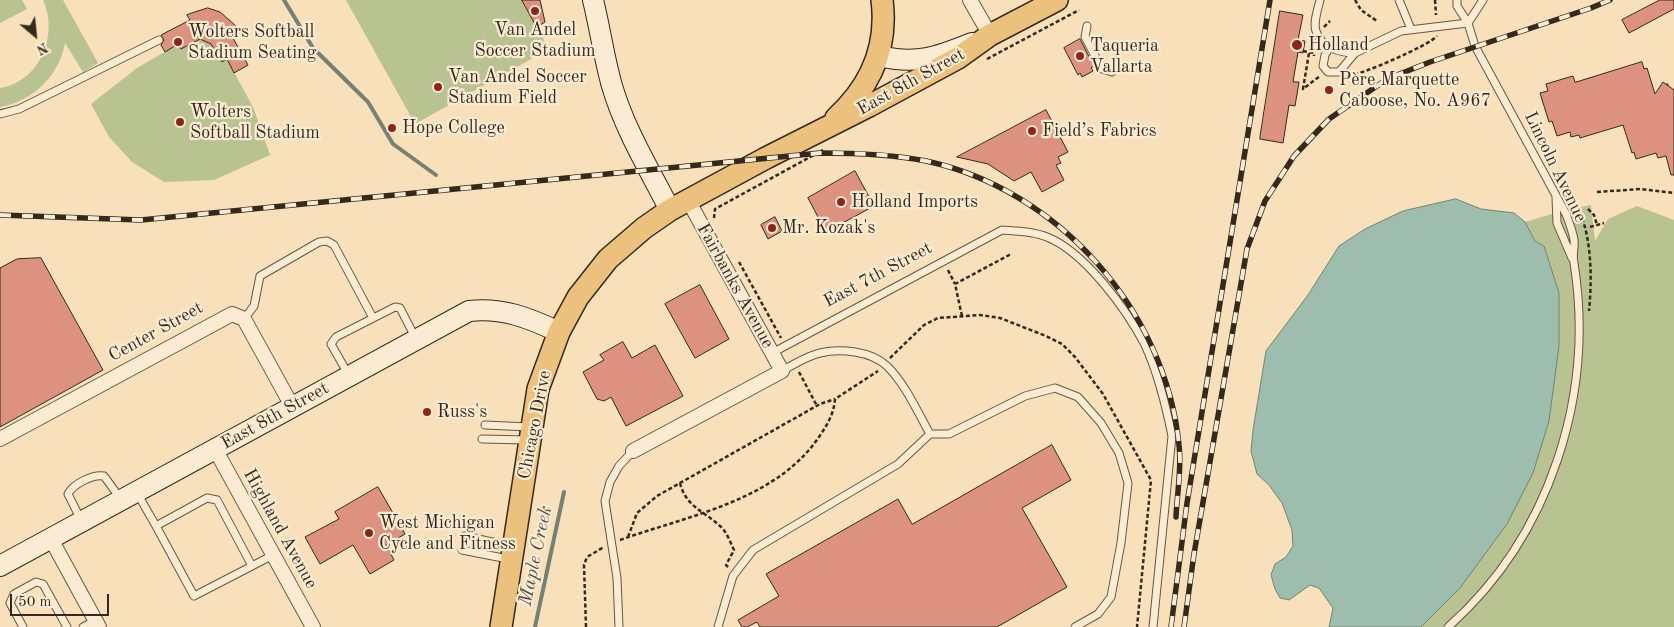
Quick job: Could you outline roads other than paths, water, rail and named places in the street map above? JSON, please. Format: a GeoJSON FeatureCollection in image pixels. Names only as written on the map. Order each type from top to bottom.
{"type":"FeatureCollection","features":[{"type":"Feature","properties":{"kind":"main road","name":"Fairbanks Avenue"},"geometry":{"type":"LineString","coordinates":[[593,0],[612,85],[631,136],[679,205]]}},
{"type":"Feature","properties":{"kind":"main road"},"geometry":{"type":"LineString","coordinates":[[879,56],[883,33],[882,0]]}},
{"type":"Feature","properties":{"kind":"main road","name":"East 8th Street"},"geometry":{"type":"LineString","coordinates":[[679,205],[829,124],[869,106],[958,58],[990,36],[1057,0]]}},
{"type":"Feature","properties":{"kind":"main road","name":"East 8th Street"},"geometry":{"type":"LineString","coordinates":[[829,124],[864,86],[879,56],[897,60],[918,61],[990,36]]}},
{"type":"Feature","properties":{"kind":"main road","name":"Chicago Drive"},"geometry":{"type":"LineString","coordinates":[[501,627],[538,390],[559,332],[578,297],[608,259],[644,228],[679,205]]}},
{"type":"Feature","properties":{"kind":"main road","name":"East 8th Street"},"geometry":{"type":"LineString","coordinates":[[0,566],[470,311],[486,309],[518,315],[559,332]]}},
{"type":"Feature","properties":{"kind":"street"},"geometry":{"type":"LineString","coordinates":[[970,0],[990,36]]}},
{"type":"Feature","properties":{"kind":"street","name":"Fairbanks Avenue"},"geometry":{"type":"LineString","coordinates":[[679,205],[782,371]]}},
{"type":"Feature","properties":{"kind":"street","name":"Center Street"},"geometry":{"type":"LineString","coordinates":[[0,439],[219,320],[232,314],[244,319]]}},
{"type":"Feature","properties":{"kind":"street"},"geometry":{"type":"LineString","coordinates":[[244,319],[292,406]]}},
{"type":"Feature","properties":{"kind":"street"},"geometry":{"type":"LineString","coordinates":[[633,451],[782,371]]}},
{"type":"Feature","properties":{"kind":"street","name":"Highland Avenue"},"geometry":{"type":"LineString","coordinates":[[215,449],[313,627]]}},
{"type":"Feature","properties":{"kind":"street"},"geometry":{"type":"LineString","coordinates":[[51,539],[93,625]]}},
{"type":"Feature","properties":{"kind":"lane"},"geometry":{"type":"LineString","coordinates":[[1320,0],[1316,31],[1330,47],[1340,52],[1354,53],[1401,31],[1468,23],[1483,0]]}},
{"type":"Feature","properties":{"kind":"lane"},"geometry":{"type":"LineString","coordinates":[[1399,0],[1411,29]]}},
{"type":"Feature","properties":{"kind":"lane","name":"Lincoln Avenue"},"geometry":{"type":"LineString","coordinates":[[1448,627],[1484,590],[1513,550],[1539,507],[1557,463],[1570,415],[1578,357],[1578,292],[1573,260],[1574,239],[1566,214],[1475,46],[1468,23],[1458,6],[1457,0]]}},
{"type":"Feature","properties":{"kind":"lane"},"geometry":{"type":"LineString","coordinates":[[1087,26],[1085,37],[1102,69],[1112,72]]}},
{"type":"Feature","properties":{"kind":"lane"},"geometry":{"type":"LineString","coordinates":[[0,114],[19,108],[159,40]]}},
{"type":"Feature","properties":{"kind":"lane"},"geometry":{"type":"LineString","coordinates":[[1330,47],[1323,62],[1326,70],[1331,73],[1342,70],[1354,53]]}},
{"type":"Feature","properties":{"kind":"lane"},"geometry":{"type":"LineString","coordinates":[[1556,194],[1557,223],[1573,260]]}},
{"type":"Feature","properties":{"kind":"lane","name":"East 7th Street"},"geometry":{"type":"LineString","coordinates":[[772,353],[1002,230],[1020,231],[1048,237],[1085,262],[1122,307],[1145,346],[1166,407],[1172,436],[1153,627]]}},
{"type":"Feature","properties":{"kind":"lane"},"geometry":{"type":"LineString","coordinates":[[244,319],[254,306],[260,276],[319,242],[327,241],[334,245],[374,318]]}},
{"type":"Feature","properties":{"kind":"lane"},"geometry":{"type":"LineString","coordinates":[[349,376],[331,344],[336,337],[395,306],[400,308],[416,340]]}},
{"type":"Feature","properties":{"kind":"lane"},"geometry":{"type":"LineString","coordinates":[[782,371],[820,353],[853,351],[885,364],[910,397],[930,434]]}},
{"type":"Feature","properties":{"kind":"lane"},"geometry":{"type":"LineString","coordinates":[[718,627],[733,576],[753,550],[898,464],[930,434],[949,434],[1025,396],[1055,388],[1078,397],[1101,423],[1119,453],[1128,483],[1121,543],[1111,597],[1098,614],[1075,627]]}},
{"type":"Feature","properties":{"kind":"lane"},"geometry":{"type":"LineString","coordinates":[[485,425],[531,434]]}},
{"type":"Feature","properties":{"kind":"lane"},"geometry":{"type":"LineString","coordinates":[[482,439],[531,434]]}},
{"type":"Feature","properties":{"kind":"lane"},"geometry":{"type":"LineString","coordinates":[[619,627],[617,578],[606,501],[610,482],[619,466],[633,451]]}},
{"type":"Feature","properties":{"kind":"lane"},"geometry":{"type":"LineString","coordinates":[[82,522],[68,494],[71,488],[97,475],[104,476],[129,496],[156,526],[194,596],[273,555]]}},
{"type":"Feature","properties":{"kind":"lane"},"geometry":{"type":"LineString","coordinates":[[156,526],[207,498],[217,500],[252,566]]}},
{"type":"Feature","properties":{"kind":"lane"},"geometry":{"type":"LineString","coordinates":[[464,536],[513,554]]}},
{"type":"Feature","properties":{"kind":"lane"},"geometry":{"type":"LineString","coordinates":[[462,550],[513,554]]}},
{"type":"Feature","properties":{"kind":"lane"},"geometry":{"type":"LineString","coordinates":[[23,627],[10,603],[12,597],[36,582],[44,584],[66,627]]}},
{"type":"Feature","properties":{"kind":"waterway","name":"Maple Creek"},"geometry":{"type":"LineString","coordinates":[[284,0],[313,48],[368,102],[393,144],[436,175]]}},
{"type":"Feature","properties":{"kind":"waterway","name":"Maple Creek"},"geometry":{"type":"LineString","coordinates":[[535,627],[564,492]]}},
{"type":"Feature","properties":{"kind":"railway"},"geometry":{"type":"LineString","coordinates":[[1171,627],[1187,503],[1270,0]]}},
{"type":"Feature","properties":{"kind":"railway"},"geometry":{"type":"LineString","coordinates":[[1184,627],[1194,554],[1247,249],[1265,201],[1294,156],[1329,119],[1387,79],[1430,62],[1610,0]]}},
{"type":"Feature","properties":{"kind":"railway"},"geometry":{"type":"LineString","coordinates":[[0,215],[141,220],[820,153],[873,154],[926,161],[974,176],[1019,198],[1061,228],[1097,263],[1128,304],[1153,348],[1170,395],[1180,454],[1176,517]]}},
{"type":"Feature","properties":{"kind":"place","name":"Van Andel Soccer Stadium"},"geometry":{"type":"Point","coordinates":[535,11]}},
{"type":"Feature","properties":{"kind":"place","name":"Wolters Softball Stadium Seating"},"geometry":{"type":"Point","coordinates":[178,42]}},
{"type":"Feature","properties":{"kind":"place","name":"Holland"},"geometry":{"type":"Point","coordinates":[1297,45]}},
{"type":"Feature","properties":{"kind":"place","name":"Taqueria Vallarta"},"geometry":{"type":"Point","coordinates":[1080,56]}},
{"type":"Feature","properties":{"kind":"place","name":"Van Andel Soccer Stadium Field"},"geometry":{"type":"Point","coordinates":[438,87]}},
{"type":"Feature","properties":{"kind":"place","name":"Père Marquette Caboose, No. A967"},"geometry":{"type":"Point","coordinates":[1329,90]}},
{"type":"Feature","properties":{"kind":"place","name":"Wolters Softball Stadium"},"geometry":{"type":"Point","coordinates":[180,122]}},
{"type":"Feature","properties":{"kind":"place","name":"Hope College"},"geometry":{"type":"Point","coordinates":[392,128]}},
{"type":"Feature","properties":{"kind":"place","name":"Field’s Fabrics"},"geometry":{"type":"Point","coordinates":[1032,131]}},
{"type":"Feature","properties":{"kind":"place","name":"Holland Imports"},"geometry":{"type":"Point","coordinates":[841,202]}},
{"type":"Feature","properties":{"kind":"place","name":"Mr. Kozak's"},"geometry":{"type":"Point","coordinates":[772,228]}},
{"type":"Feature","properties":{"kind":"place","name":"Russ's"},"geometry":{"type":"Point","coordinates":[427,412]}},
{"type":"Feature","properties":{"kind":"place","name":"West Michigan Cycle and Fitness"},"geometry":{"type":"Point","coordinates":[369,533]}}]}
